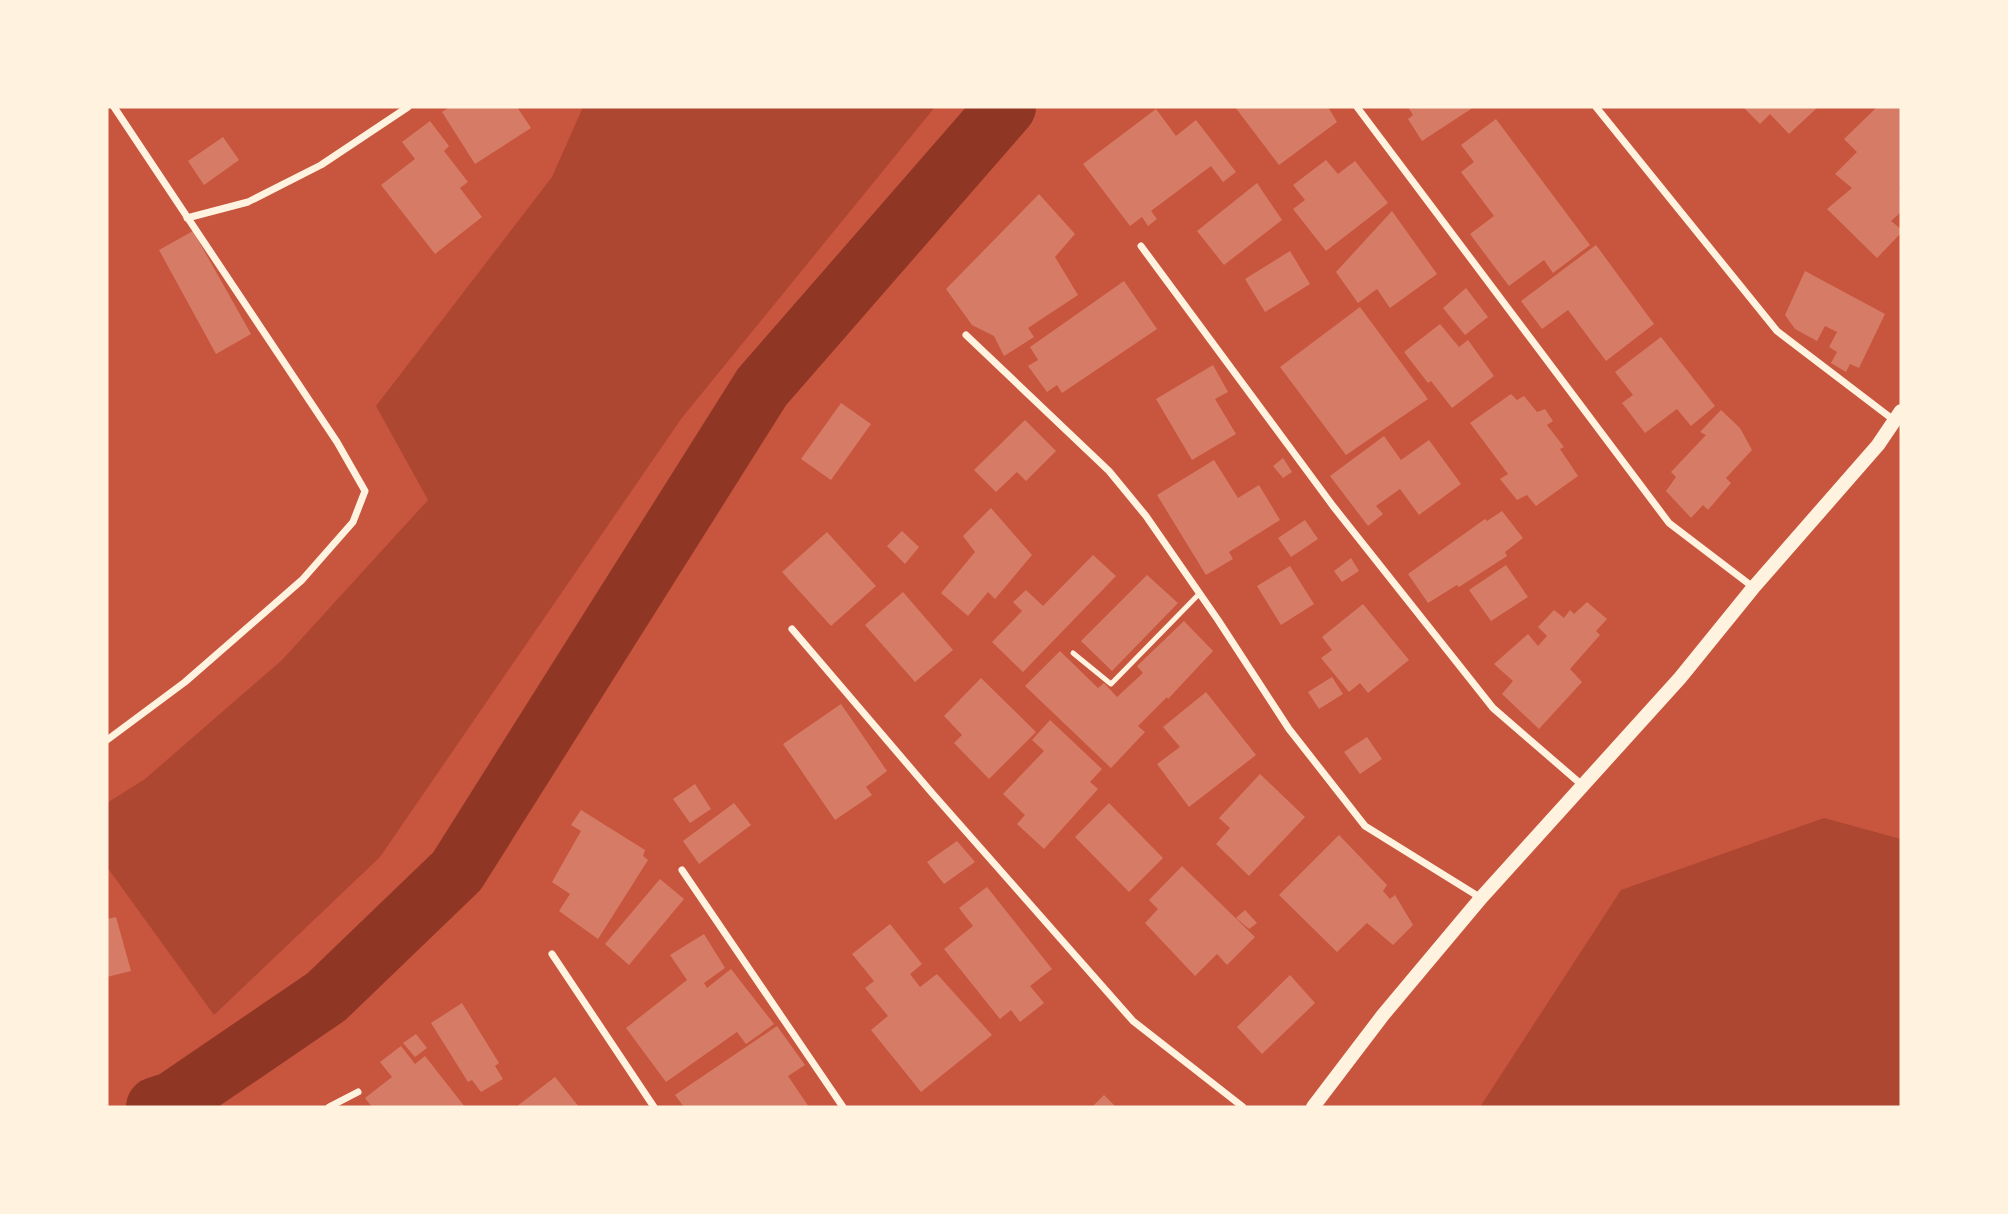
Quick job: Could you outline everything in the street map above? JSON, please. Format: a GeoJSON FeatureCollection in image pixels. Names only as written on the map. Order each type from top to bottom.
{"type":"FeatureCollection","features":[{"type":"Feature","properties":{"kind":"main road"},"geometry":{"type":"LineString","coordinates":[[1313,1107],[1383,1015],[1482,898],[1680,678],[1753,588],[1899,418]]}},
{"type":"Feature","properties":{"kind":"street"},"geometry":{"type":"LineString","coordinates":[[107,740],[185,682],[302,580],[353,522],[365,491],[337,442],[114,107]]}},
{"type":"Feature","properties":{"kind":"street"},"geometry":{"type":"LineString","coordinates":[[187,218],[248,202],[321,165],[408,107]]}},
{"type":"Feature","properties":{"kind":"street"},"geometry":{"type":"LineString","coordinates":[[1357,107],[1669,523],[1753,588]]}},
{"type":"Feature","properties":{"kind":"street"},"geometry":{"type":"LineString","coordinates":[[1596,107],[1777,331],[1899,418]]}},
{"type":"Feature","properties":{"kind":"street"},"geometry":{"type":"LineString","coordinates":[[1141,246],[1333,506],[1493,708],[1582,785]]}},
{"type":"Feature","properties":{"kind":"street"},"geometry":{"type":"LineString","coordinates":[[966,335],[1109,471],[1146,516],[1289,729],[1365,826],[1482,898]]}},
{"type":"Feature","properties":{"kind":"street"},"geometry":{"type":"LineString","coordinates":[[792,629],[941,804],[1133,1021],[1243,1107]]}},
{"type":"Feature","properties":{"kind":"street"},"geometry":{"type":"LineString","coordinates":[[682,870],[843,1107]]}},
{"type":"Feature","properties":{"kind":"street"},"geometry":{"type":"LineString","coordinates":[[552,954],[654,1107]]}},
{"type":"Feature","properties":{"kind":"street"},"geometry":{"type":"LineString","coordinates":[[329,1107],[358,1092]]}},
{"type":"Feature","properties":{"kind":"lane"},"geometry":{"type":"LineString","coordinates":[[1073,653],[1111,684],[1200,593]]}},
{"type":"Feature","properties":{"kind":"shaded area"},"geometry":{"type":"Polygon","coordinates":[[[583,107],[935,107],[681,419],[380,857],[214,1015],[107,867],[107,803],[145,779],[282,660],[428,500],[376,406],[552,177],[583,107]]]}},
{"type":"Feature","properties":{"kind":"shaded area"},"geometry":{"type":"Polygon","coordinates":[[[1824,818],[1901,839],[1901,1107],[1480,1107],[1621,890],[1824,818]]]}},
{"type":"Feature","properties":{"kind":"building"},"geometry":{"type":"Polygon","coordinates":[[[450,107],[517,107],[531,128],[475,164],[442,112],[450,107]]]}},
{"type":"Feature","properties":{"kind":"building"},"geometry":{"type":"Polygon","coordinates":[[[1235,107],[1328,107],[1337,122],[1279,165],[1235,107]]]}},
{"type":"Feature","properties":{"kind":"building"},"geometry":{"type":"Polygon","coordinates":[[[1408,107],[1474,107],[1422,141],[1408,119],[1413,115],[1408,107]]]}},
{"type":"Feature","properties":{"kind":"building"},"geometry":{"type":"Polygon","coordinates":[[[1743,107],[1818,107],[1789,134],[1770,114],[1760,124],[1743,107]]]}},
{"type":"Feature","properties":{"kind":"building"},"geometry":{"type":"Polygon","coordinates":[[[1877,107],[1901,107],[1901,212],[1891,221],[1901,229],[1901,233],[1877,258],[1827,209],[1852,188],[1835,174],[1857,152],[1844,139],[1877,107]]]}},
{"type":"Feature","properties":{"kind":"building"},"geometry":{"type":"Polygon","coordinates":[[[1156,109],[1176,136],[1196,120],[1236,172],[1223,182],[1211,166],[1151,211],[1157,219],[1148,226],[1142,217],[1130,226],[1083,164],[1156,109]]]}},
{"type":"Feature","properties":{"kind":"building"},"geometry":{"type":"Polygon","coordinates":[[[1496,119],[1590,245],[1553,273],[1544,260],[1509,286],[1470,234],[1494,216],[1461,172],[1474,162],[1461,145],[1496,119]]]}},
{"type":"Feature","properties":{"kind":"building"},"geometry":{"type":"Polygon","coordinates":[[[430,121],[449,146],[444,151],[468,182],[460,188],[482,217],[435,254],[381,185],[415,159],[402,142],[430,121]]]}},
{"type":"Feature","properties":{"kind":"building"},"geometry":{"type":"Polygon","coordinates":[[[223,137],[239,160],[204,185],[188,161],[223,137]]]}},
{"type":"Feature","properties":{"kind":"building"},"geometry":{"type":"Polygon","coordinates":[[[1326,160],[1338,174],[1355,161],[1388,203],[1326,251],[1293,209],[1305,200],[1293,185],[1326,160]]]}},
{"type":"Feature","properties":{"kind":"building"},"geometry":{"type":"Polygon","coordinates":[[[1257,183],[1282,220],[1224,265],[1197,231],[1257,183]]]}},
{"type":"Feature","properties":{"kind":"building"},"geometry":{"type":"Polygon","coordinates":[[[1039,194],[1075,234],[1055,257],[1078,295],[1028,328],[1034,337],[1004,356],[994,336],[972,325],[946,289],[1039,194]]]}},
{"type":"Feature","properties":{"kind":"building"},"geometry":{"type":"Polygon","coordinates":[[[1392,211],[1437,274],[1390,308],[1377,289],[1358,303],[1336,272],[1392,211]]]}},
{"type":"Feature","properties":{"kind":"building"},"geometry":{"type":"Polygon","coordinates":[[[193,231],[251,334],[216,354],[159,250],[193,231]]]}},
{"type":"Feature","properties":{"kind":"building"},"geometry":{"type":"Polygon","coordinates":[[[1596,245],[1654,324],[1606,361],[1568,310],[1542,329],[1521,301],[1596,245]]]}},
{"type":"Feature","properties":{"kind":"building"},"geometry":{"type":"Polygon","coordinates":[[[1290,251],[1310,284],[1265,312],[1245,279],[1290,251]]]}},
{"type":"Feature","properties":{"kind":"building"},"geometry":{"type":"Polygon","coordinates":[[[1805,271],[1885,314],[1859,368],[1850,364],[1846,372],[1831,363],[1837,352],[1829,347],[1837,332],[1825,326],[1817,341],[1795,329],[1785,315],[1805,271]]]}},
{"type":"Feature","properties":{"kind":"building"},"geometry":{"type":"Polygon","coordinates":[[[1124,281],[1157,329],[1062,393],[1057,385],[1047,392],[1028,366],[1038,360],[1030,347],[1124,281]]]}},
{"type":"Feature","properties":{"kind":"building"},"geometry":{"type":"Polygon","coordinates":[[[1466,288],[1488,317],[1465,335],[1443,308],[1466,288]]]}},
{"type":"Feature","properties":{"kind":"building"},"geometry":{"type":"Polygon","coordinates":[[[1360,307],[1428,399],[1346,455],[1280,367],[1360,307]]]}},
{"type":"Feature","properties":{"kind":"building"},"geometry":{"type":"Polygon","coordinates":[[[1440,324],[1459,347],[1468,340],[1494,376],[1452,408],[1404,352],[1440,324]]]}},
{"type":"Feature","properties":{"kind":"building"},"geometry":{"type":"Polygon","coordinates":[[[1661,337],[1715,406],[1691,426],[1677,409],[1645,433],[1622,403],[1633,395],[1615,372],[1661,337]]]}},
{"type":"Feature","properties":{"kind":"building"},"geometry":{"type":"Polygon","coordinates":[[[1213,365],[1228,392],[1215,399],[1236,434],[1192,460],[1156,399],[1213,365]]]}},
{"type":"Feature","properties":{"kind":"building"},"geometry":{"type":"Polygon","coordinates":[[[1511,394],[1517,400],[1524,396],[1537,412],[1545,409],[1553,421],[1547,425],[1564,447],[1560,449],[1578,476],[1536,506],[1527,495],[1517,500],[1500,479],[1508,474],[1470,423],[1511,394]]]}},
{"type":"Feature","properties":{"kind":"building"},"geometry":{"type":"Polygon","coordinates":[[[841,403],[871,424],[831,480],[801,459],[841,403]]]}},
{"type":"Feature","properties":{"kind":"building"},"geometry":{"type":"Polygon","coordinates":[[[1721,410],[1740,428],[1752,450],[1726,478],[1731,483],[1708,510],[1703,505],[1691,518],[1666,491],[1676,477],[1671,472],[1706,435],[1700,432],[1721,410]]]}},
{"type":"Feature","properties":{"kind":"building"},"geometry":{"type":"Polygon","coordinates":[[[1025,420],[1056,451],[1026,481],[1017,472],[996,492],[974,470],[1025,420]]]}},
{"type":"Feature","properties":{"kind":"building"},"geometry":{"type":"Polygon","coordinates":[[[1384,436],[1401,460],[1429,440],[1461,484],[1419,515],[1400,489],[1376,506],[1383,514],[1368,526],[1330,476],[1384,436]]]}},
{"type":"Feature","properties":{"kind":"building"},"geometry":{"type":"Polygon","coordinates":[[[1283,458],[1292,472],[1283,478],[1273,466],[1283,458]]]}},
{"type":"Feature","properties":{"kind":"building"},"geometry":{"type":"Polygon","coordinates":[[[1214,460],[1238,498],[1259,485],[1280,520],[1229,552],[1233,559],[1206,575],[1157,495],[1214,460]]]}},
{"type":"Feature","properties":{"kind":"building"},"geometry":{"type":"Polygon","coordinates":[[[991,508],[1032,555],[995,599],[988,592],[968,616],[941,593],[975,552],[963,536],[991,508]]]}},
{"type":"Feature","properties":{"kind":"building"},"geometry":{"type":"Polygon","coordinates":[[[1502,511],[1523,538],[1505,552],[1507,556],[1428,603],[1408,574],[1485,519],[1487,521],[1502,511]]]}},
{"type":"Feature","properties":{"kind":"building"},"geometry":{"type":"Polygon","coordinates":[[[1305,520],[1318,539],[1291,557],[1278,538],[1305,520]]]}},
{"type":"Feature","properties":{"kind":"building"},"geometry":{"type":"Polygon","coordinates":[[[902,531],[919,547],[905,564],[887,546],[902,531]]]}},
{"type":"Feature","properties":{"kind":"building"},"geometry":{"type":"Polygon","coordinates":[[[827,532],[876,586],[831,626],[782,572],[827,532]]]}},
{"type":"Feature","properties":{"kind":"building"},"geometry":{"type":"Polygon","coordinates":[[[1093,555],[1116,576],[1023,672],[992,642],[1022,611],[1013,602],[1026,590],[1043,606],[1093,555]]]}},
{"type":"Feature","properties":{"kind":"building"},"geometry":{"type":"Polygon","coordinates":[[[1351,558],[1359,571],[1342,582],[1334,571],[1351,558]]]}},
{"type":"Feature","properties":{"kind":"building"},"geometry":{"type":"Polygon","coordinates":[[[1506,565],[1528,597],[1491,621],[1469,590],[1506,565]]]}},
{"type":"Feature","properties":{"kind":"building"},"geometry":{"type":"Polygon","coordinates":[[[1290,566],[1314,604],[1281,625],[1257,586],[1290,566]]]}},
{"type":"Feature","properties":{"kind":"building"},"geometry":{"type":"Polygon","coordinates":[[[1147,575],[1178,603],[1112,671],[1081,641],[1147,575]]]}},
{"type":"Feature","properties":{"kind":"building"},"geometry":{"type":"Polygon","coordinates":[[[903,592],[953,650],[915,682],[865,625],[903,592]]]}},
{"type":"Feature","properties":{"kind":"building"},"geometry":{"type":"Polygon","coordinates":[[[1587,602],[1607,619],[1596,631],[1600,635],[1570,669],[1582,682],[1539,729],[1502,694],[1513,681],[1494,664],[1528,634],[1538,646],[1547,636],[1538,627],[1554,610],[1564,618],[1570,610],[1574,614],[1587,602]]]}},
{"type":"Feature","properties":{"kind":"building"},"geometry":{"type":"Polygon","coordinates":[[[1363,604],[1409,660],[1368,693],[1360,683],[1349,692],[1321,658],[1332,650],[1322,637],[1363,604]]]}},
{"type":"Feature","properties":{"kind":"building"},"geometry":{"type":"Polygon","coordinates":[[[1184,621],[1213,651],[1168,699],[1167,697],[1138,726],[1145,732],[1111,768],[1025,686],[1060,651],[1098,688],[1104,683],[1117,697],[1143,673],[1137,666],[1184,621]]]}},
{"type":"Feature","properties":{"kind":"building"},"geometry":{"type":"Polygon","coordinates":[[[1332,677],[1343,694],[1319,709],[1308,692],[1332,677]]]}},
{"type":"Feature","properties":{"kind":"building"},"geometry":{"type":"Polygon","coordinates":[[[981,678],[1036,732],[989,779],[954,743],[962,735],[944,716],[981,678]]]}},
{"type":"Feature","properties":{"kind":"building"},"geometry":{"type":"Polygon","coordinates":[[[1206,692],[1256,755],[1189,807],[1157,764],[1180,747],[1163,727],[1206,692]]]}},
{"type":"Feature","properties":{"kind":"building"},"geometry":{"type":"Polygon","coordinates":[[[841,704],[887,771],[866,787],[872,795],[835,820],[783,744],[841,704]]]}},
{"type":"Feature","properties":{"kind":"building"},"geometry":{"type":"Polygon","coordinates":[[[1050,720],[1102,769],[1090,782],[1098,789],[1044,849],[1017,824],[1025,815],[1003,794],[1044,751],[1032,740],[1050,720]]]}},
{"type":"Feature","properties":{"kind":"building"},"geometry":{"type":"Polygon","coordinates":[[[1367,737],[1382,759],[1360,774],[1344,752],[1367,737]]]}},
{"type":"Feature","properties":{"kind":"building"},"geometry":{"type":"Polygon","coordinates":[[[1260,774],[1305,817],[1249,876],[1216,844],[1230,828],[1219,818],[1260,774]]]}},
{"type":"Feature","properties":{"kind":"building"},"geometry":{"type":"Polygon","coordinates":[[[695,784],[711,809],[690,823],[673,799],[695,784]]]}},
{"type":"Feature","properties":{"kind":"building"},"geometry":{"type":"Polygon","coordinates":[[[734,803],[751,825],[699,864],[683,841],[734,803]]]}},
{"type":"Feature","properties":{"kind":"building"},"geometry":{"type":"Polygon","coordinates":[[[1109,803],[1163,858],[1129,892],[1075,837],[1109,803]]]}},
{"type":"Feature","properties":{"kind":"building"},"geometry":{"type":"Polygon","coordinates":[[[581,810],[645,850],[643,856],[648,860],[598,939],[559,911],[570,894],[552,882],[581,831],[571,825],[581,810]]]}},
{"type":"Feature","properties":{"kind":"building"},"geometry":{"type":"Polygon","coordinates":[[[1339,835],[1387,885],[1383,891],[1390,899],[1395,895],[1413,925],[1393,945],[1367,923],[1337,952],[1279,895],[1339,835]]]}},
{"type":"Feature","properties":{"kind":"building"},"geometry":{"type":"Polygon","coordinates":[[[957,841],[975,862],[944,884],[927,862],[957,841]]]}},
{"type":"Feature","properties":{"kind":"building"},"geometry":{"type":"Polygon","coordinates":[[[1182,866],[1255,937],[1227,965],[1217,954],[1195,976],[1145,923],[1158,909],[1149,900],[1182,866]]]}},
{"type":"Feature","properties":{"kind":"building"},"geometry":{"type":"Polygon","coordinates":[[[660,879],[684,899],[629,965],[605,944],[660,879]]]}},
{"type":"Feature","properties":{"kind":"building"},"geometry":{"type":"Polygon","coordinates":[[[987,887],[1052,969],[1030,986],[1044,1003],[1020,1022],[1011,1010],[1000,1019],[944,949],[973,926],[959,908],[987,887]]]}},
{"type":"Feature","properties":{"kind":"building"},"geometry":{"type":"Polygon","coordinates":[[[1245,910],[1257,923],[1249,929],[1236,918],[1245,910]]]}},
{"type":"Feature","properties":{"kind":"building"},"geometry":{"type":"Polygon","coordinates":[[[116,917],[131,971],[107,977],[107,919],[116,917]]]}},
{"type":"Feature","properties":{"kind":"building"},"geometry":{"type":"Polygon","coordinates":[[[890,924],[922,964],[910,974],[920,987],[937,974],[992,1035],[921,1092],[871,1030],[888,1016],[865,988],[874,981],[852,954],[890,924]]]}},
{"type":"Feature","properties":{"kind":"building"},"geometry":{"type":"Polygon","coordinates":[[[704,934],[725,968],[704,983],[707,988],[731,969],[774,1024],[746,1044],[737,1032],[666,1082],[626,1028],[687,980],[670,955],[704,934]]]}},
{"type":"Feature","properties":{"kind":"building"},"geometry":{"type":"Polygon","coordinates":[[[1290,975],[1315,1003],[1262,1054],[1237,1027],[1290,975]]]}},
{"type":"Feature","properties":{"kind":"building"},"geometry":{"type":"Polygon","coordinates":[[[462,1003],[499,1063],[495,1066],[503,1079],[481,1092],[472,1080],[468,1082],[431,1023],[462,1003]]]}},
{"type":"Feature","properties":{"kind":"building"},"geometry":{"type":"Polygon","coordinates":[[[777,1026],[805,1065],[788,1076],[809,1107],[684,1107],[675,1095],[777,1026]]]}},
{"type":"Feature","properties":{"kind":"building"},"geometry":{"type":"Polygon","coordinates":[[[416,1034],[427,1048],[415,1057],[403,1043],[416,1034]]]}},
{"type":"Feature","properties":{"kind":"building"},"geometry":{"type":"Polygon","coordinates":[[[401,1046],[415,1064],[425,1056],[465,1107],[372,1107],[365,1098],[392,1077],[380,1062],[401,1046]]]}},
{"type":"Feature","properties":{"kind":"building"},"geometry":{"type":"Polygon","coordinates":[[[555,1077],[579,1107],[516,1107],[555,1077]]]}},
{"type":"Feature","properties":{"kind":"building"},"geometry":{"type":"Polygon","coordinates":[[[1104,1095],[1116,1107],[1092,1107],[1104,1095]]]}},
{"type":"Feature","properties":{"kind":"waterway"},"geometry":{"type":"LineString","coordinates":[[156,1107],[172,1102],[326,997],[457,871],[762,387],[1006,107]]}}]}
